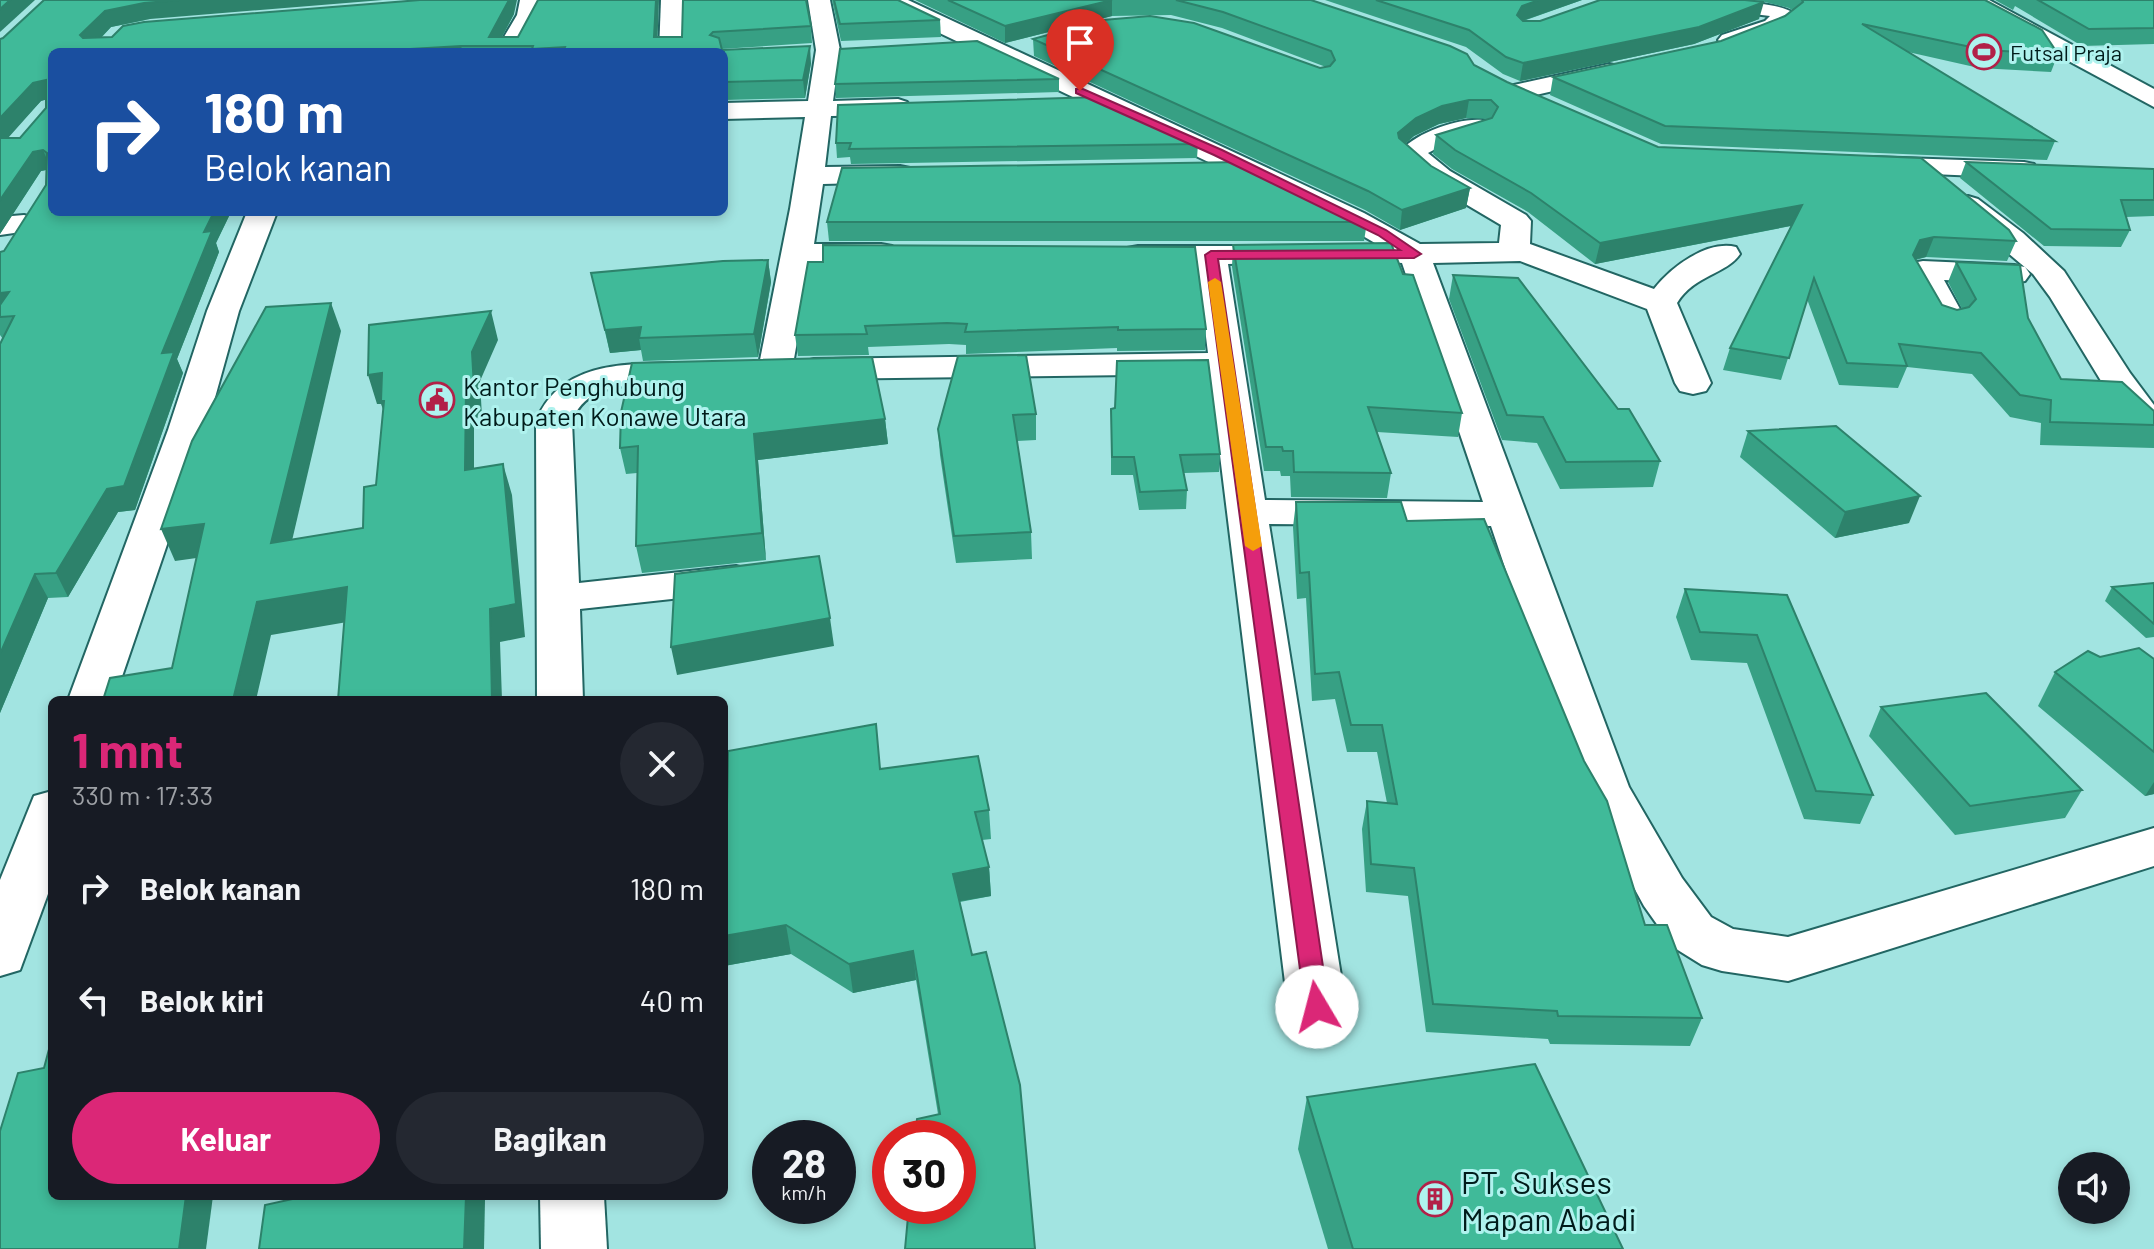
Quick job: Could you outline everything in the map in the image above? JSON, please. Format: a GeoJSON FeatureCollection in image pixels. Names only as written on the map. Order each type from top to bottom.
{"type":"FeatureCollection","features":[{"type":"Feature","properties":{"kind":"street"},"geometry":{"type":"LineString","coordinates":[[509,48],[528,15],[531,0]]}},
{"type":"Feature","properties":{"kind":"street"},"geometry":{"type":"LineString","coordinates":[[671,48],[672,0]]}},
{"type":"Feature","properties":{"kind":"street"},"geometry":{"type":"LineString","coordinates":[[750,371],[796,253],[828,50],[819,0]]}},
{"type":"Feature","properties":{"kind":"street"},"geometry":{"type":"LineString","coordinates":[[891,0],[990,50],[1218,152],[1247,169],[1382,233],[1414,254],[1604,787],[1656,880],[1692,932],[1722,949],[1788,959],[2154,847]]}},
{"type":"Feature","properties":{"kind":"street"},"geometry":{"type":"LineString","coordinates":[[1695,0],[1768,8],[1784,14],[1773,26],[1709,47]]}},
{"type":"Feature","properties":{"kind":"street"},"geometry":{"type":"LineString","coordinates":[[1973,0],[2154,99]]}},
{"type":"Feature","properties":{"kind":"street"},"geometry":{"type":"LineString","coordinates":[[935,47],[990,50],[1044,44]]}},
{"type":"Feature","properties":{"kind":"street"},"geometry":{"type":"LineString","coordinates":[[798,52],[858,49]]}},
{"type":"Feature","properties":{"kind":"street"},"geometry":{"type":"LineString","coordinates":[[1556,112],[1502,86],[1639,65]]}},
{"type":"Feature","properties":{"kind":"street"},"geometry":{"type":"LineString","coordinates":[[1049,104],[1105,102]]}},
{"type":"Feature","properties":{"kind":"street"},"geometry":{"type":"LineString","coordinates":[[728,111],[929,107]]}},
{"type":"Feature","properties":{"kind":"street"},"geometry":{"type":"LineString","coordinates":[[1479,127],[1417,147],[1412,154],[1440,177],[1516,221],[1514,251]]}},
{"type":"Feature","properties":{"kind":"street"},"geometry":{"type":"LineString","coordinates":[[1847,164],[2047,171]]}},
{"type":"Feature","properties":{"kind":"street"},"geometry":{"type":"LineString","coordinates":[[1924,167],[2022,246],[2052,276],[2082,320],[2107,371],[2154,426]]}},
{"type":"Feature","properties":{"kind":"street"},"geometry":{"type":"LineString","coordinates":[[1184,169],[1247,169]]}},
{"type":"Feature","properties":{"kind":"street"},"geometry":{"type":"LineString","coordinates":[[810,176],[933,173]]}},
{"type":"Feature","properties":{"kind":"street"},"geometry":{"type":"LineString","coordinates":[[92,696],[187,430],[223,311],[260,216]]}},
{"type":"Feature","properties":{"kind":"street"},"geometry":{"type":"LineString","coordinates":[[1352,254],[1514,251],[1553,262],[1661,303],[1693,383]]}},
{"type":"Feature","properties":{"kind":"street"},"geometry":{"type":"LineString","coordinates":[[796,253],[907,253]]}},
{"type":"Feature","properties":{"kind":"street"},"geometry":{"type":"LineString","coordinates":[[1661,303],[1670,286],[1689,271],[1725,254]]}},
{"type":"Feature","properties":{"kind":"street"},"geometry":{"type":"LineString","coordinates":[[1115,255],[1320,255]]}},
{"type":"Feature","properties":{"kind":"street"},"geometry":{"type":"LineString","coordinates":[[1211,255],[1317,1007]]}},
{"type":"Feature","properties":{"kind":"street"},"geometry":{"type":"LineString","coordinates":[[1948,318],[1924,274],[1926,269],[2052,276]]}},
{"type":"Feature","properties":{"kind":"street"},"geometry":{"type":"LineString","coordinates":[[560,696],[554,421],[564,400],[580,388],[622,376],[750,371],[1225,363]]}},
{"type":"Feature","properties":{"kind":"street"},"geometry":{"type":"LineString","coordinates":[[1248,512],[1506,514]]}},
{"type":"Feature","properties":{"kind":"street"},"geometry":{"type":"LineString","coordinates":[[559,598],[776,574]]}},
{"type":"Feature","properties":{"kind":"street"},"geometry":{"type":"LineString","coordinates":[[0,954],[48,820]]}},
{"type":"Feature","properties":{"kind":"street"},"geometry":{"type":"LineString","coordinates":[[572,1200],[574,1249]]}},
{"type":"Feature","properties":{"kind":"building"},"geometry":{"type":"Polygon","coordinates":[[[0,0],[10,0],[0,9],[0,0]]]}},
{"type":"Feature","properties":{"kind":"building"},"geometry":{"type":"Polygon","coordinates":[[[44,0],[179,0],[105,11],[80,35],[83,38],[112,37],[123,26],[144,22],[420,0],[509,0],[489,37],[518,37],[538,0],[656,0],[654,37],[682,37],[683,0],[806,0],[811,26],[713,32],[710,35],[719,38],[722,48],[48,48],[48,216],[212,216],[204,232],[212,231],[162,353],[174,352],[124,486],[107,489],[56,573],[35,574],[0,654],[0,344],[14,316],[0,317],[0,305],[9,292],[0,293],[0,252],[4,251],[46,185],[47,153],[43,150],[33,152],[0,200],[0,138],[20,138],[46,108],[46,80],[33,83],[0,118],[0,39],[44,0]]]}},
{"type":"Feature","properties":{"kind":"building"},"geometry":{"type":"Polygon","coordinates":[[[834,0],[898,0],[940,20],[840,24],[834,0]]]}},
{"type":"Feature","properties":{"kind":"building"},"geometry":{"type":"Polygon","coordinates":[[[948,0],[1112,0],[1005,26],[948,0]]]}},
{"type":"Feature","properties":{"kind":"building"},"geometry":{"type":"Polygon","coordinates":[[[1176,0],[1311,0],[1450,46],[1467,54],[1474,65],[1507,82],[1658,147],[1921,158],[2009,230],[2016,241],[1934,237],[1920,240],[1913,255],[1942,305],[1957,310],[1969,307],[1976,299],[1956,262],[2020,265],[2028,318],[2061,379],[2122,382],[2154,411],[2154,425],[2050,422],[2051,400],[2020,395],[1981,353],[1899,344],[1907,366],[1847,363],[1814,278],[1789,358],[1730,348],[1802,205],[1600,243],[1531,193],[1455,150],[1436,135],[1492,118],[1498,107],[1491,100],[1469,100],[1442,106],[1416,118],[1398,133],[1399,138],[1431,166],[1470,188],[1402,210],[1368,191],[1033,39],[1103,20],[1150,16],[1194,23],[1320,68],[1330,66],[1335,60],[1331,51],[1223,12],[1176,0]]]}},
{"type":"Feature","properties":{"kind":"building"},"geometry":{"type":"Polygon","coordinates":[[[1376,0],[1539,0],[1522,6],[1517,15],[1523,21],[1540,21],[1600,0],[1764,2],[1699,27],[1523,63],[1506,57],[1469,30],[1376,0]]]}},
{"type":"Feature","properties":{"kind":"building"},"geometry":{"type":"Polygon","coordinates":[[[1802,0],[1985,0],[2042,30],[2058,54],[1985,50],[1862,24],[2055,141],[1665,126],[1553,77],[1721,41],[1785,16],[1802,0]]]}},
{"type":"Feature","properties":{"kind":"building"},"geometry":{"type":"Polygon","coordinates":[[[2038,0],[2154,0],[2154,28],[2089,29],[2038,0]]]}},
{"type":"Feature","properties":{"kind":"building"},"geometry":{"type":"Polygon","coordinates":[[[977,41],[1059,79],[835,84],[840,49],[977,41]]]}},
{"type":"Feature","properties":{"kind":"building"},"geometry":{"type":"Polygon","coordinates":[[[810,46],[803,80],[728,82],[728,50],[810,46]]]}},
{"type":"Feature","properties":{"kind":"building"},"geometry":{"type":"Polygon","coordinates":[[[1099,97],[1198,144],[849,149],[851,143],[836,143],[838,105],[1099,97]]]}},
{"type":"Feature","properties":{"kind":"building"},"geometry":{"type":"Polygon","coordinates":[[[1242,162],[1367,222],[827,222],[842,168],[1242,162]]]}},
{"type":"Feature","properties":{"kind":"building"},"geometry":{"type":"Polygon","coordinates":[[[1966,162],[2154,169],[2154,200],[2121,200],[2130,230],[2051,229],[1966,162]]]}},
{"type":"Feature","properties":{"kind":"building"},"geometry":{"type":"Polygon","coordinates":[[[1391,243],[1403,274],[1413,275],[1462,413],[1368,407],[1391,473],[1294,472],[1293,451],[1266,447],[1233,245],[1391,243]]]}},
{"type":"Feature","properties":{"kind":"building"},"geometry":{"type":"Polygon","coordinates":[[[823,245],[1195,247],[1206,329],[1118,330],[1118,327],[965,332],[967,324],[947,323],[865,326],[867,334],[795,335],[808,262],[823,262],[823,245]]]}},
{"type":"Feature","properties":{"kind":"building"},"geometry":{"type":"Polygon","coordinates":[[[768,260],[754,334],[639,338],[641,327],[605,330],[591,273],[723,261],[768,260]]]}},
{"type":"Feature","properties":{"kind":"building"},"geometry":{"type":"Polygon","coordinates":[[[1453,275],[1518,278],[1618,409],[1629,409],[1660,461],[1566,462],[1543,417],[1507,415],[1453,275]]]}},
{"type":"Feature","properties":{"kind":"building"},"geometry":{"type":"Polygon","coordinates":[[[331,303],[271,543],[363,528],[364,487],[376,485],[384,401],[381,401],[382,373],[368,375],[369,325],[491,311],[472,352],[474,387],[466,388],[465,470],[503,464],[516,604],[490,609],[492,696],[338,696],[347,587],[257,602],[234,696],[104,696],[110,678],[172,668],[204,524],[161,529],[192,441],[266,307],[331,303]]]}},
{"type":"Feature","properties":{"kind":"building"},"geometry":{"type":"Polygon","coordinates":[[[1026,355],[1036,414],[1013,415],[1031,532],[954,536],[938,429],[958,356],[1026,355]]]}},
{"type":"Feature","properties":{"kind":"building"},"geometry":{"type":"Polygon","coordinates":[[[872,357],[885,419],[754,434],[762,533],[636,546],[638,446],[620,448],[621,412],[632,363],[872,357]]]}},
{"type":"Feature","properties":{"kind":"building"},"geometry":{"type":"Polygon","coordinates":[[[1208,360],[1220,454],[1180,455],[1187,490],[1140,492],[1134,457],[1112,457],[1111,409],[1115,408],[1117,361],[1208,360]]]}},
{"type":"Feature","properties":{"kind":"building"},"geometry":{"type":"Polygon","coordinates":[[[1836,426],[1920,496],[1845,512],[1748,431],[1836,426]]]}},
{"type":"Feature","properties":{"kind":"building"},"geometry":{"type":"Polygon","coordinates":[[[1296,502],[1401,502],[1407,521],[1484,519],[1584,761],[1607,801],[1645,925],[1667,925],[1702,1018],[1558,1016],[1557,1011],[1433,1004],[1414,868],[1371,864],[1367,801],[1397,804],[1382,725],[1351,725],[1339,672],[1315,674],[1309,572],[1300,573],[1296,502]]]}},
{"type":"Feature","properties":{"kind":"building"},"geometry":{"type":"Polygon","coordinates":[[[819,556],[830,618],[671,647],[675,574],[819,556]]]}},
{"type":"Feature","properties":{"kind":"building"},"geometry":{"type":"Polygon","coordinates":[[[2154,583],[2154,624],[2112,587],[2154,583]]]}},
{"type":"Feature","properties":{"kind":"building"},"geometry":{"type":"Polygon","coordinates":[[[1685,589],[1787,595],[1873,795],[1816,791],[1757,635],[1700,632],[1685,589]]]}},
{"type":"Feature","properties":{"kind":"building"},"geometry":{"type":"Polygon","coordinates":[[[2139,648],[2154,659],[2154,752],[2055,672],[2088,651],[2100,657],[2139,648]]]}},
{"type":"Feature","properties":{"kind":"building"},"geometry":{"type":"Polygon","coordinates":[[[1986,693],[2082,790],[1970,806],[1881,707],[1986,693]]]}},
{"type":"Feature","properties":{"kind":"building"},"geometry":{"type":"Polygon","coordinates":[[[876,724],[880,769],[978,756],[989,810],[975,812],[989,867],[953,874],[972,955],[986,952],[1020,1085],[1035,1249],[905,1249],[907,1224],[976,1224],[976,1120],[917,1120],[940,1114],[913,951],[849,964],[786,925],[728,935],[728,751],[876,724]]]}},
{"type":"Feature","properties":{"kind":"building"},"geometry":{"type":"Polygon","coordinates":[[[48,1053],[48,1200],[185,1200],[179,1249],[0,1249],[0,1131],[18,1073],[44,1068],[48,1053]]]}},
{"type":"Feature","properties":{"kind":"building"},"geometry":{"type":"Polygon","coordinates":[[[1535,1064],[1623,1249],[1353,1249],[1307,1097],[1535,1064]]]}},
{"type":"Feature","properties":{"kind":"building"},"geometry":{"type":"Polygon","coordinates":[[[288,1200],[466,1200],[464,1249],[259,1249],[265,1205],[288,1200]]]}},
{"type":"Feature","properties":{"kind":"slow traffic"},"geometry":{"type":"LineString","coordinates":[[1215,282],[1253,546]]}},
{"type":"Feature","properties":{"kind":"place","name":"Futsal Praja"},"geometry":{"type":"Point","coordinates":[1984,52]}},
{"type":"Feature","properties":{"kind":"place","name":"Kantor Penghubung Kabupaten Konawe Utara"},"geometry":{"type":"Point","coordinates":[437,400]}},
{"type":"Feature","properties":{"kind":"place","name":"PT. Sukses Mapan Abadi"},"geometry":{"type":"Point","coordinates":[1435,1199]}},
{"type":"Feature","properties":{"kind":"route"},"geometry":{"type":"LineString","coordinates":[[1080,91],[1218,152],[1247,169],[1382,233],[1414,254],[1211,255],[1317,1007]]}}]}
